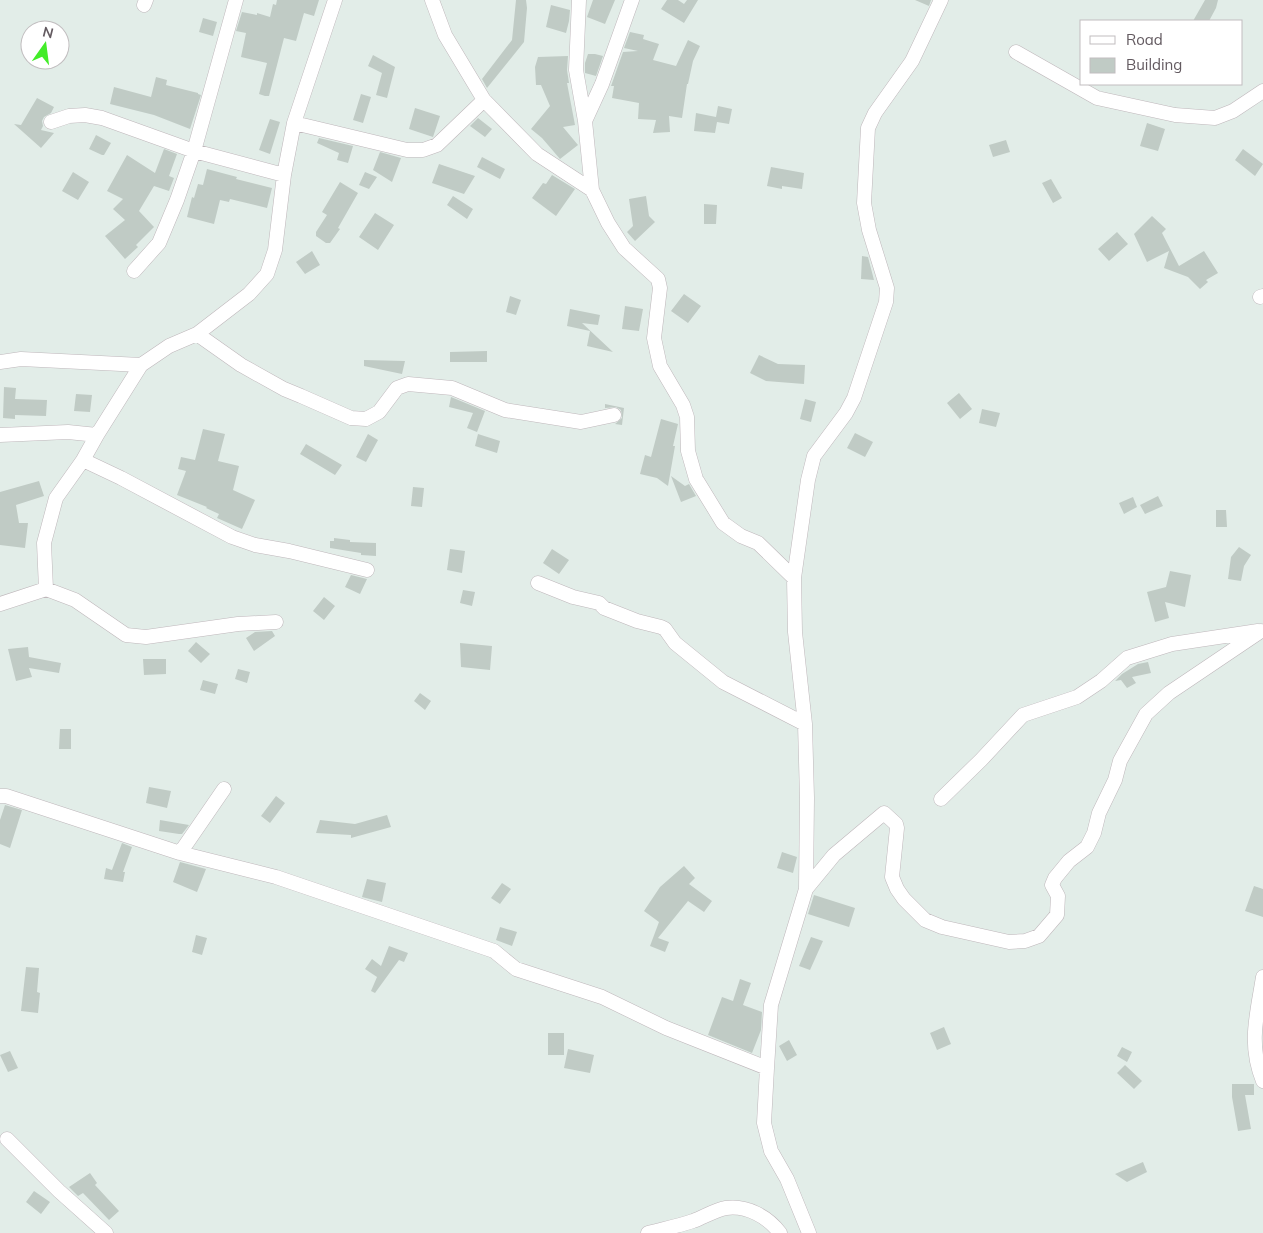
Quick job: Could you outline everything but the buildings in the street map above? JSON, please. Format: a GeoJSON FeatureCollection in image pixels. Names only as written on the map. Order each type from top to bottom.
{"type":"FeatureCollection","features":[{"type":"Feature","properties":{"kind":"street"},"geometry":{"type":"LineString","coordinates":[[134,271],[160,243],[194,152],[236,0]]}},
{"type":"Feature","properties":{"kind":"street"},"geometry":{"type":"LineString","coordinates":[[46,589],[44,543],[56,498],[83,460],[141,365],[169,346],[197,334],[249,294],[267,274],[275,250],[284,175],[294,123],[335,0]]}},
{"type":"Feature","properties":{"kind":"street"},"geometry":{"type":"LineString","coordinates":[[432,0],[444,35],[484,100],[537,154],[592,190]]}},
{"type":"Feature","properties":{"kind":"street"},"geometry":{"type":"LineString","coordinates":[[579,0],[576,70],[585,121],[592,190],[608,223],[624,248],[658,279],[660,288],[654,338],[660,366],[683,405],[687,418],[688,451],[696,479],[723,523],[742,536],[758,543],[794,578]]}},
{"type":"Feature","properties":{"kind":"street"},"geometry":{"type":"LineString","coordinates":[[585,121],[602,84],[632,0]]}},
{"type":"Feature","properties":{"kind":"street"},"geometry":{"type":"LineString","coordinates":[[809,1233],[787,1179],[771,1151],[764,1123],[771,1005],[806,889],[807,798],[805,724],[795,632],[794,578],[808,480],[814,456],[854,398],[886,302],[887,288],[869,230],[864,203],[868,128],[874,113],[912,61],[941,0]]}},
{"type":"Feature","properties":{"kind":"street"},"geometry":{"type":"LineString","coordinates":[[1016,52],[1097,98],[1175,115],[1215,118],[1233,111],[1263,91]]}},
{"type":"Feature","properties":{"kind":"street"},"geometry":{"type":"LineString","coordinates":[[294,123],[407,150],[423,150],[437,145],[484,100]]}},
{"type":"Feature","properties":{"kind":"street"},"geometry":{"type":"LineString","coordinates":[[51,122],[68,116],[85,115],[102,118],[194,152],[284,175]]}},
{"type":"Feature","properties":{"kind":"street"},"geometry":{"type":"LineString","coordinates":[[197,334],[241,365],[284,390],[351,418],[366,419],[379,412],[397,388],[408,384],[452,388],[506,410],[581,422],[614,415]]}},
{"type":"Feature","properties":{"kind":"street"},"geometry":{"type":"LineString","coordinates":[[0,362],[21,359],[141,365]]}},
{"type":"Feature","properties":{"kind":"street"},"geometry":{"type":"LineString","coordinates":[[0,435],[68,432],[97,435]]}},
{"type":"Feature","properties":{"kind":"street"},"geometry":{"type":"LineString","coordinates":[[83,460],[232,537],[255,545],[289,551],[367,570]]}},
{"type":"Feature","properties":{"kind":"street"},"geometry":{"type":"LineString","coordinates":[[538,583],[573,597],[599,603],[611,611],[637,621],[661,627],[675,643],[723,682],[805,724]]}},
{"type":"Feature","properties":{"kind":"street"},"geometry":{"type":"LineString","coordinates":[[0,604],[46,589],[75,600],[126,635],[146,637],[238,624],[276,622]]}},
{"type":"Feature","properties":{"kind":"street"},"geometry":{"type":"LineString","coordinates":[[806,889],[834,855],[884,813],[896,824],[897,828],[892,862],[892,877],[896,889],[925,920],[942,927],[1009,942],[1025,941],[1039,936],[1056,915],[1058,896],[1052,885],[1055,878],[1069,861],[1088,847],[1099,814],[1116,780],[1120,761],[1146,714],[1169,693],[1262,630]]}},
{"type":"Feature","properties":{"kind":"street"},"geometry":{"type":"LineString","coordinates":[[940,799],[981,760],[1023,715],[1077,697],[1101,681],[1127,658],[1172,644],[1262,630]]}},
{"type":"Feature","properties":{"kind":"street"},"geometry":{"type":"LineString","coordinates":[[180,852],[224,789]]}},
{"type":"Feature","properties":{"kind":"street"},"geometry":{"type":"LineString","coordinates":[[0,796],[6,796],[180,852],[276,877],[494,951],[516,969],[602,997],[666,1028],[767,1068]]}},
{"type":"Feature","properties":{"kind":"street"},"geometry":{"type":"LineString","coordinates":[[1263,977],[1253,1039],[1257,1067],[1263,1081]]}},
{"type":"Feature","properties":{"kind":"street"},"geometry":{"type":"LineString","coordinates":[[7,1139],[59,1191],[106,1233]]}},
{"type":"Feature","properties":{"kind":"street"},"geometry":{"type":"LineString","coordinates":[[648,1233],[692,1221],[724,1208],[740,1207],[754,1212],[774,1224],[780,1233]]}}]}
